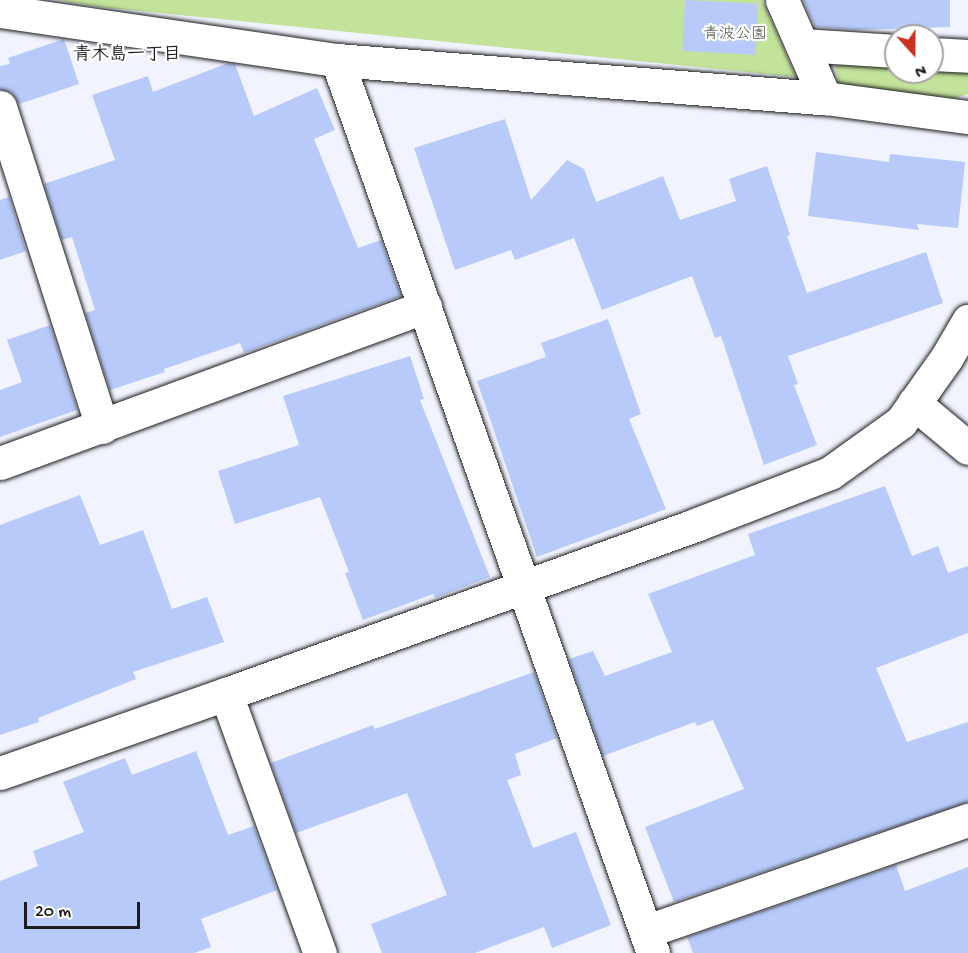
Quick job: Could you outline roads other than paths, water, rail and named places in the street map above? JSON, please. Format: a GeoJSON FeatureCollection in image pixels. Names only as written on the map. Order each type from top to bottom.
{"type":"FeatureCollection","features":[{"type":"Feature","properties":{"kind":"street"},"geometry":{"type":"LineString","coordinates":[[782,0],[825,98]]}},
{"type":"Feature","properties":{"kind":"street"},"geometry":{"type":"LineString","coordinates":[[0,11],[337,60],[825,98],[968,117]]}},
{"type":"Feature","properties":{"kind":"street"},"geometry":{"type":"LineString","coordinates":[[802,45],[884,50]]}},
{"type":"Feature","properties":{"kind":"street"},"geometry":{"type":"LineString","coordinates":[[944,55],[968,56]]}},
{"type":"Feature","properties":{"kind":"street"},"geometry":{"type":"LineString","coordinates":[[337,60],[650,942],[968,820]]}},
{"type":"Feature","properties":{"kind":"street"},"geometry":{"type":"LineString","coordinates":[[0,107],[102,427]]}},
{"type":"Feature","properties":{"kind":"street"},"geometry":{"type":"LineString","coordinates":[[0,463],[425,306]]}},
{"type":"Feature","properties":{"kind":"street"},"geometry":{"type":"LineString","coordinates":[[0,773],[226,694],[830,473],[901,422],[947,357],[968,321]]}},
{"type":"Feature","properties":{"kind":"street"},"geometry":{"type":"LineString","coordinates":[[914,403],[968,448]]}},
{"type":"Feature","properties":{"kind":"street"},"geometry":{"type":"LineString","coordinates":[[226,694],[320,953]]}},
{"type":"Feature","properties":{"kind":"district","name":"青木島一丁目"},"geometry":{"type":"Point","coordinates":[127,56]}},
{"type":"Feature","properties":{"kind":"park label","name":"青波公園"},"geometry":{"type":"Point","coordinates":[735,36]}}]}
